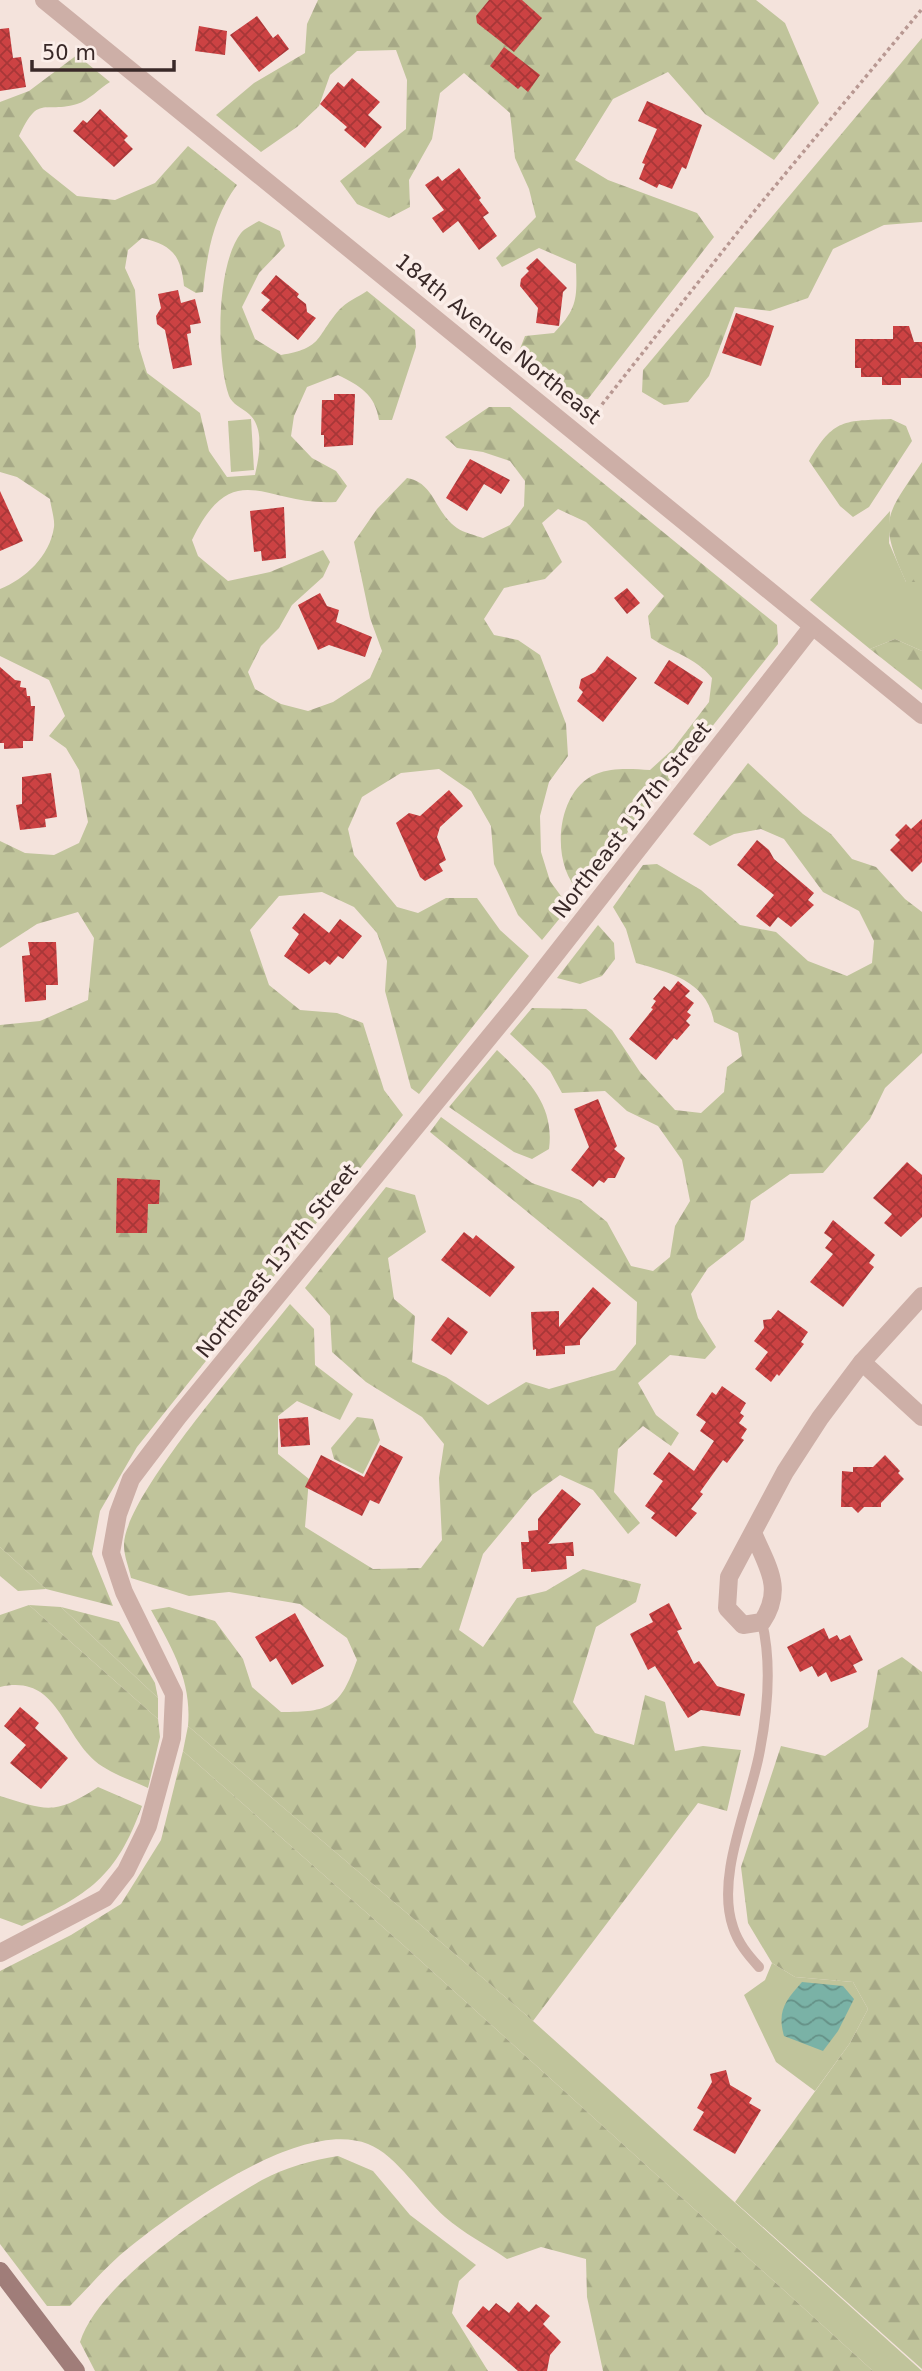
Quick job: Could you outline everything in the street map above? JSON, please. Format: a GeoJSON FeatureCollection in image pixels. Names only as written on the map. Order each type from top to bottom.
{"type":"FeatureCollection","features":[{"type":"Feature","properties":{"kind":"main road"},"geometry":{"type":"LineString","coordinates":[[0,2271],[76,2371]]}},
{"type":"Feature","properties":{"kind":"street","name":"184th Avenue Northeast"},"geometry":{"type":"LineString","coordinates":[[44,0],[922,715]]}},
{"type":"Feature","properties":{"kind":"street","name":"Northeast 137th Street"},"geometry":{"type":"LineString","coordinates":[[0,1953],[105,1898],[126,1871],[148,1826],[162,1780],[173,1738],[174,1694],[124,1592],[111,1553],[118,1514],[131,1479],[178,1417],[523,996],[812,627]]}},
{"type":"Feature","properties":{"kind":"street"},"geometry":{"type":"LineString","coordinates":[[754,1535],[774,1583],[772,1606],[762,1622],[743,1625],[727,1608],[730,1577],[785,1472],[820,1418],[862,1362],[922,1296]]}},
{"type":"Feature","properties":{"kind":"street"},"geometry":{"type":"LineString","coordinates":[[862,1362],[922,1417]]}},
{"type":"Feature","properties":{"kind":"lane"},"geometry":{"type":"LineString","coordinates":[[759,1967],[740,1944],[732,1925],[730,1887],[733,1849],[760,1750],[769,1676],[762,1622]]}},
{"type":"Feature","properties":{"kind":"path"},"geometry":{"type":"LineString","coordinates":[[579,434],[757,209],[922,9]]}},
{"type":"Feature","properties":{"kind":"green space"},"geometry":{"type":"Polygon","coordinates":[[[318,0],[756,0],[785,23],[819,103],[774,160],[705,114],[668,72],[613,99],[575,160],[608,180],[697,213],[714,237],[588,399],[566,398],[516,359],[525,336],[554,333],[568,316],[576,294],[576,264],[539,248],[502,267],[496,258],[536,217],[529,189],[515,158],[510,113],[464,73],[440,93],[432,139],[409,180],[410,207],[389,218],[357,204],[340,181],[406,129],[407,80],[396,50],[357,51],[330,75],[319,106],[297,127],[261,152],[216,115],[254,83],[305,53],[307,24],[318,0]]]}},
{"type":"Feature","properties":{"kind":"green space"},"geometry":{"type":"Polygon","coordinates":[[[922,38],[922,222],[884,225],[833,249],[808,298],[770,311],[735,307],[709,376],[688,402],[664,405],[642,392],[643,370],[922,38]]]}},
{"type":"Feature","properties":{"kind":"green space"},"geometry":{"type":"Polygon","coordinates":[[[77,55],[110,82],[81,102],[43,108],[32,114],[19,136],[43,169],[77,196],[115,200],[155,183],[188,146],[237,185],[222,210],[212,236],[203,292],[196,293],[184,286],[180,266],[173,253],[152,241],[142,238],[128,250],[125,268],[135,290],[139,347],[147,373],[200,413],[209,451],[227,477],[255,475],[259,451],[259,435],[254,420],[230,399],[220,337],[227,267],[233,248],[245,229],[259,221],[280,231],[285,246],[259,273],[242,307],[255,339],[281,355],[311,345],[342,307],[367,291],[415,330],[416,347],[392,420],[379,420],[370,397],[338,375],[307,387],[294,416],[291,436],[312,458],[336,471],[347,486],[336,502],[311,502],[254,490],[238,491],[222,498],[207,514],[192,540],[198,556],[228,581],[270,572],[323,550],[330,562],[323,577],[292,605],[279,628],[261,646],[248,672],[255,689],[281,704],[308,711],[333,702],[370,678],[382,651],[370,618],[354,542],[377,509],[407,478],[423,486],[449,521],[463,531],[483,538],[510,525],[524,506],[525,481],[510,461],[483,452],[457,448],[445,437],[489,407],[510,407],[777,625],[778,644],[580,892],[570,880],[561,847],[561,829],[572,796],[582,783],[596,774],[609,770],[650,770],[673,749],[709,702],[712,678],[691,660],[651,638],[648,616],[664,596],[586,522],[558,509],[542,523],[562,562],[545,579],[504,588],[484,619],[494,635],[518,640],[540,655],[566,724],[568,756],[549,782],[540,816],[541,852],[550,881],[569,907],[542,940],[518,915],[494,864],[491,826],[471,791],[439,769],[401,773],[362,797],[348,829],[354,855],[397,907],[418,913],[446,898],[477,898],[500,930],[529,956],[419,1094],[411,1088],[385,991],[387,961],[377,933],[354,907],[322,892],[279,896],[250,930],[269,985],[300,1010],[337,1013],[363,1023],[384,1090],[403,1115],[137,1447],[100,1511],[92,1554],[113,1606],[46,1589],[0,1547],[0,1025],[40,1021],[88,1000],[94,938],[78,912],[37,924],[0,948],[0,841],[25,853],[54,855],[79,843],[88,822],[79,770],[66,748],[49,736],[65,716],[49,680],[0,656],[0,589],[27,573],[42,557],[52,538],[54,524],[50,499],[17,477],[0,472],[0,102],[29,91],[77,55]]]}},
{"type":"Feature","properties":{"kind":"green space"},"geometry":{"type":"Polygon","coordinates":[[[251,419],[254,470],[231,472],[228,421],[251,419]]]}},
{"type":"Feature","properties":{"kind":"green space"},"geometry":{"type":"Polygon","coordinates":[[[891,419],[906,426],[912,441],[869,507],[853,517],[840,506],[809,461],[834,429],[862,420],[891,419]]]}},
{"type":"Feature","properties":{"kind":"green space"},"geometry":{"type":"Polygon","coordinates":[[[922,462],[922,582],[906,582],[891,544],[890,519],[900,495],[922,462]]]}},
{"type":"Feature","properties":{"kind":"green space"},"geometry":{"type":"Polygon","coordinates":[[[890,511],[889,543],[906,582],[922,582],[922,651],[895,639],[870,649],[810,600],[890,511]]]}},
{"type":"Feature","properties":{"kind":"green space"},"geometry":{"type":"Polygon","coordinates":[[[895,639],[922,651],[922,690],[870,649],[895,639]]]}},
{"type":"Feature","properties":{"kind":"green space"},"geometry":{"type":"Polygon","coordinates":[[[748,763],[803,814],[831,834],[852,859],[876,867],[905,899],[922,912],[922,1053],[885,1088],[870,1119],[823,1173],[790,1174],[751,1201],[744,1240],[708,1268],[691,1294],[698,1318],[716,1347],[705,1359],[670,1355],[638,1383],[656,1415],[679,1433],[671,1446],[643,1426],[618,1449],[614,1492],[640,1523],[628,1534],[593,1490],[560,1475],[532,1495],[483,1554],[459,1630],[483,1647],[517,1598],[546,1591],[583,1569],[641,1584],[636,1602],[596,1627],[573,1702],[595,1733],[634,1745],[645,1695],[665,1702],[675,1751],[703,1746],[741,1750],[727,1811],[698,1803],[533,2021],[188,1726],[184,1680],[151,1610],[169,1607],[215,1621],[243,1659],[252,1687],[281,1712],[311,1711],[331,1704],[338,1698],[357,1660],[347,1638],[300,1604],[229,1592],[189,1596],[131,1578],[124,1546],[129,1524],[166,1460],[290,1304],[314,1329],[315,1365],[353,1394],[340,1420],[297,1401],[278,1416],[278,1454],[309,1479],[305,1527],[373,1569],[421,1568],[442,1540],[439,1478],[444,1444],[422,1417],[366,1382],[332,1352],[330,1316],[305,1288],[386,1187],[415,1195],[426,1232],[388,1258],[394,1299],[415,1316],[412,1362],[446,1377],[488,1405],[526,1382],[549,1389],[615,1370],[636,1344],[637,1302],[430,1132],[441,1117],[532,1183],[580,1200],[607,1222],[631,1266],[653,1271],[670,1257],[675,1226],[690,1201],[682,1160],[658,1126],[627,1111],[605,1091],[562,1093],[550,1071],[510,1034],[532,1008],[586,1009],[612,1030],[640,1072],[675,1110],[701,1113],[724,1092],[727,1067],[742,1056],[738,1033],[714,1022],[704,997],[686,981],[636,963],[626,929],[613,907],[643,865],[657,864],[701,890],[740,925],[776,932],[808,961],[847,976],[872,963],[874,941],[859,911],[823,892],[784,839],[761,829],[734,834],[710,846],[693,834],[748,763]]]}},
{"type":"Feature","properties":{"kind":"green space"},"geometry":{"type":"Polygon","coordinates":[[[598,925],[614,943],[615,959],[602,976],[580,984],[557,978],[598,925]]]}},
{"type":"Feature","properties":{"kind":"green space"},"geometry":{"type":"Polygon","coordinates":[[[497,1050],[519,1071],[537,1094],[548,1119],[549,1149],[532,1159],[514,1152],[449,1107],[497,1050]]]}},
{"type":"Feature","properties":{"kind":"green space"},"geometry":{"type":"Polygon","coordinates":[[[357,1417],[373,1419],[380,1440],[363,1474],[334,1459],[331,1448],[357,1417]]]}},
{"type":"Feature","properties":{"kind":"green space"},"geometry":{"type":"Polygon","coordinates":[[[0,1547],[46,1589],[18,1591],[0,1576],[0,1547]]]}},
{"type":"Feature","properties":{"kind":"green space"},"geometry":{"type":"Polygon","coordinates":[[[29,1605],[61,1607],[158,1698],[158,1719],[29,1605]]]}},
{"type":"Feature","properties":{"kind":"green space"},"geometry":{"type":"Polygon","coordinates":[[[29,1605],[158,1719],[160,1737],[148,1788],[113,1773],[95,1761],[83,1749],[46,1697],[34,1689],[19,1685],[0,1687],[0,1615],[29,1605]]]}},
{"type":"Feature","properties":{"kind":"green space"},"geometry":{"type":"Polygon","coordinates":[[[61,1607],[119,1622],[155,1683],[158,1698],[61,1607]]]}},
{"type":"Feature","properties":{"kind":"green space"},"geometry":{"type":"Polygon","coordinates":[[[902,1657],[922,1672],[922,2369],[735,2202],[850,2043],[868,2009],[853,1982],[795,1977],[772,1963],[748,1923],[741,1867],[781,1746],[825,1756],[868,1727],[878,1670],[902,1657]]]}},
{"type":"Feature","properties":{"kind":"green space"},"geometry":{"type":"Polygon","coordinates":[[[188,1726],[533,2021],[922,2371],[873,2371],[401,1943],[183,1751],[188,1726]]]}},
{"type":"Feature","properties":{"kind":"green space"},"geometry":{"type":"Polygon","coordinates":[[[183,1751],[401,1943],[873,2371],[603,2371],[587,2297],[586,2259],[541,2247],[507,2259],[445,2217],[379,2149],[341,2139],[310,2143],[277,2154],[244,2170],[211,2189],[131,2246],[70,2306],[47,2306],[0,2244],[0,1971],[71,1935],[121,1904],[161,1840],[183,1751]]]}},
{"type":"Feature","properties":{"kind":"green space"},"geometry":{"type":"Polygon","coordinates":[[[98,1787],[142,1806],[122,1851],[97,1881],[65,1904],[22,1926],[0,1918],[0,1796],[51,1808],[71,1802],[98,1787]]]}},
{"type":"Feature","properties":{"kind":"green space"},"geometry":{"type":"Polygon","coordinates":[[[772,1963],[795,1977],[853,1982],[868,2009],[850,2043],[815,2091],[776,2062],[744,1995],[765,1980],[772,1963]]]}},
{"type":"Feature","properties":{"kind":"green space"},"geometry":{"type":"Polygon","coordinates":[[[338,2156],[373,2171],[410,2215],[476,2265],[459,2281],[452,2313],[488,2371],[95,2371],[80,2342],[91,2319],[109,2295],[132,2272],[186,2229],[262,2180],[298,2165],[338,2156]]]}},
{"type":"Feature","properties":{"kind":"water"},"geometry":{"type":"Polygon","coordinates":[[[802,1982],[843,1986],[854,1999],[838,2031],[823,2051],[784,2036],[781,2020],[784,2007],[802,1982]]]}},
{"type":"Feature","properties":{"kind":"building"},"geometry":{"type":"Polygon","coordinates":[[[489,0],[522,0],[542,18],[514,52],[477,23],[476,16],[489,0]]]}},
{"type":"Feature","properties":{"kind":"building"},"geometry":{"type":"Polygon","coordinates":[[[257,16],[273,38],[278,34],[289,49],[259,72],[230,35],[257,16]]]}},
{"type":"Feature","properties":{"kind":"building"},"geometry":{"type":"Polygon","coordinates":[[[199,26],[227,31],[225,55],[195,51],[199,26]]]}},
{"type":"Feature","properties":{"kind":"building"},"geometry":{"type":"Polygon","coordinates":[[[9,28],[13,58],[21,57],[26,87],[0,91],[0,29],[9,28]]]}},
{"type":"Feature","properties":{"kind":"building"},"geometry":{"type":"Polygon","coordinates":[[[504,47],[540,75],[528,92],[521,86],[518,89],[490,66],[504,47]]]}},
{"type":"Feature","properties":{"kind":"building"},"geometry":{"type":"Polygon","coordinates":[[[352,78],[380,102],[368,115],[382,127],[365,148],[344,130],[347,127],[320,104],[338,82],[344,87],[352,78]]]}},
{"type":"Feature","properties":{"kind":"building"},"geometry":{"type":"Polygon","coordinates":[[[647,101],[702,125],[686,169],[682,167],[672,189],[659,184],[657,188],[639,179],[645,164],[642,163],[657,129],[638,121],[647,101]]]}},
{"type":"Feature","properties":{"kind":"building"},"geometry":{"type":"Polygon","coordinates":[[[100,109],[128,136],[124,140],[133,149],[114,167],[73,131],[83,120],[87,123],[100,109]]]}},
{"type":"Feature","properties":{"kind":"building"},"geometry":{"type":"Polygon","coordinates":[[[459,168],[481,198],[479,200],[489,213],[483,217],[497,236],[479,250],[458,221],[443,233],[432,218],[444,210],[425,185],[438,176],[442,181],[459,168]]]}},
{"type":"Feature","properties":{"kind":"building"},"geometry":{"type":"Polygon","coordinates":[[[537,258],[567,288],[563,292],[559,326],[536,323],[538,308],[520,286],[521,279],[529,271],[526,268],[537,258]]]}},
{"type":"Feature","properties":{"kind":"building"},"geometry":{"type":"Polygon","coordinates":[[[276,275],[299,294],[297,297],[306,304],[307,312],[316,318],[298,340],[261,310],[270,300],[261,293],[276,275]]]}},
{"type":"Feature","properties":{"kind":"building"},"geometry":{"type":"Polygon","coordinates":[[[178,290],[181,303],[195,299],[201,323],[190,325],[191,333],[187,334],[192,365],[173,369],[165,330],[157,324],[156,316],[161,308],[158,294],[178,290]]]}},
{"type":"Feature","properties":{"kind":"building"},"geometry":{"type":"Polygon","coordinates":[[[736,313],[774,326],[761,366],[722,353],[736,313]]]}},
{"type":"Feature","properties":{"kind":"building"},"geometry":{"type":"Polygon","coordinates":[[[893,326],[909,326],[914,342],[922,342],[922,378],[901,378],[901,385],[882,385],[882,377],[861,377],[861,368],[855,368],[855,339],[893,339],[893,326]]]}},
{"type":"Feature","properties":{"kind":"building"},"geometry":{"type":"Polygon","coordinates":[[[334,394],[355,394],[353,445],[324,447],[324,435],[321,435],[322,400],[334,400],[334,394]]]}},
{"type":"Feature","properties":{"kind":"building"},"geometry":{"type":"Polygon","coordinates":[[[470,459],[510,480],[501,494],[484,484],[467,511],[446,498],[470,459]]]}},
{"type":"Feature","properties":{"kind":"building"},"geometry":{"type":"Polygon","coordinates":[[[0,491],[23,541],[0,551],[0,491]]]}},
{"type":"Feature","properties":{"kind":"building"},"geometry":{"type":"Polygon","coordinates":[[[284,507],[286,558],[262,561],[261,551],[254,552],[250,511],[284,507]]]}},
{"type":"Feature","properties":{"kind":"building"},"geometry":{"type":"Polygon","coordinates":[[[627,588],[640,603],[627,614],[614,598],[627,588]]]}},
{"type":"Feature","properties":{"kind":"building"},"geometry":{"type":"Polygon","coordinates":[[[320,593],[327,606],[339,610],[336,622],[372,637],[365,657],[329,645],[318,650],[298,605],[320,593]]]}},
{"type":"Feature","properties":{"kind":"building"},"geometry":{"type":"Polygon","coordinates":[[[607,656],[637,678],[603,722],[577,701],[583,692],[579,688],[581,679],[595,672],[607,656]]]}},
{"type":"Feature","properties":{"kind":"building"},"geometry":{"type":"Polygon","coordinates":[[[669,660],[703,682],[688,705],[654,683],[669,660]]]}},
{"type":"Feature","properties":{"kind":"building"},"geometry":{"type":"Polygon","coordinates":[[[0,667],[15,680],[21,681],[20,687],[26,688],[31,706],[35,706],[33,741],[23,741],[23,748],[4,749],[4,743],[0,743],[0,667]]]}},
{"type":"Feature","properties":{"kind":"building"},"geometry":{"type":"Polygon","coordinates":[[[51,773],[57,817],[45,819],[46,827],[20,830],[16,805],[22,804],[22,777],[51,773]]]}},
{"type":"Feature","properties":{"kind":"building"},"geometry":{"type":"Polygon","coordinates":[[[449,790],[463,806],[440,827],[437,837],[446,860],[439,864],[443,871],[425,881],[420,877],[396,823],[409,813],[420,816],[449,790]]]}},
{"type":"Feature","properties":{"kind":"building"},"geometry":{"type":"Polygon","coordinates":[[[922,819],[922,862],[912,872],[890,850],[900,840],[895,835],[906,824],[911,829],[922,819]]]}},
{"type":"Feature","properties":{"kind":"building"},"geometry":{"type":"Polygon","coordinates":[[[757,840],[769,850],[774,859],[814,893],[808,900],[814,905],[791,927],[778,917],[770,927],[756,916],[774,895],[737,865],[757,840]]]}},
{"type":"Feature","properties":{"kind":"building"},"geometry":{"type":"Polygon","coordinates":[[[304,913],[329,933],[340,919],[362,936],[343,959],[338,956],[330,965],[325,961],[309,974],[284,956],[299,934],[292,928],[304,913]]]}},
{"type":"Feature","properties":{"kind":"building"},"geometry":{"type":"Polygon","coordinates":[[[28,942],[56,942],[58,985],[46,985],[46,1000],[25,1002],[22,956],[30,955],[28,942]]]}},
{"type":"Feature","properties":{"kind":"building"},"geometry":{"type":"Polygon","coordinates":[[[678,981],[690,991],[685,996],[694,1003],[687,1012],[691,1015],[686,1021],[690,1025],[677,1040],[674,1038],[656,1060],[629,1039],[653,1009],[651,1008],[656,1001],[653,999],[664,986],[670,991],[678,981]]]}},
{"type":"Feature","properties":{"kind":"building"},"geometry":{"type":"Polygon","coordinates":[[[598,1099],[617,1146],[614,1149],[625,1158],[615,1178],[608,1178],[604,1183],[599,1180],[593,1187],[571,1170],[589,1147],[574,1109],[598,1099]]]}},
{"type":"Feature","properties":{"kind":"building"},"geometry":{"type":"Polygon","coordinates":[[[907,1162],[922,1175],[922,1217],[901,1237],[884,1223],[892,1214],[873,1198],[907,1162]]]}},
{"type":"Feature","properties":{"kind":"building"},"geometry":{"type":"Polygon","coordinates":[[[117,1178],[160,1180],[159,1204],[148,1204],[147,1233],[116,1233],[117,1178]]]}},
{"type":"Feature","properties":{"kind":"building"},"geometry":{"type":"Polygon","coordinates":[[[833,1220],[875,1255],[869,1263],[874,1267],[843,1307],[810,1282],[833,1254],[825,1248],[832,1239],[824,1233],[833,1220]]]}},
{"type":"Feature","properties":{"kind":"building"},"geometry":{"type":"Polygon","coordinates":[[[464,1232],[473,1239],[476,1235],[515,1267],[490,1297],[441,1260],[464,1232]]]}},
{"type":"Feature","properties":{"kind":"building"},"geometry":{"type":"Polygon","coordinates":[[[593,1287],[611,1303],[580,1340],[580,1345],[565,1346],[565,1354],[536,1356],[536,1349],[533,1350],[531,1312],[559,1311],[559,1327],[593,1287]]]}},
{"type":"Feature","properties":{"kind":"building"},"geometry":{"type":"Polygon","coordinates":[[[778,1310],[808,1332],[801,1342],[804,1344],[779,1376],[777,1374],[771,1382],[755,1369],[768,1352],[754,1341],[764,1328],[763,1320],[771,1319],[778,1310]]]}},
{"type":"Feature","properties":{"kind":"building"},"geometry":{"type":"Polygon","coordinates":[[[448,1317],[468,1332],[451,1355],[431,1340],[448,1317]]]}},
{"type":"Feature","properties":{"kind":"building"},"geometry":{"type":"Polygon","coordinates":[[[722,1386],[746,1403],[740,1413],[744,1416],[739,1423],[747,1429],[741,1438],[744,1440],[727,1463],[723,1460],[700,1492],[703,1494],[691,1509],[697,1513],[676,1537],[651,1518],[655,1513],[645,1506],[663,1481],[653,1474],[669,1452],[694,1471],[714,1441],[700,1431],[706,1422],[696,1415],[712,1392],[716,1395],[722,1386]]]}},
{"type":"Feature","properties":{"kind":"building"},"geometry":{"type":"Polygon","coordinates":[[[308,1417],[310,1445],[281,1447],[279,1419],[308,1417]]]}},
{"type":"Feature","properties":{"kind":"building"},"geometry":{"type":"Polygon","coordinates":[[[380,1445],[403,1457],[379,1504],[370,1500],[362,1516],[305,1487],[321,1455],[364,1477],[380,1445]]]}},
{"type":"Feature","properties":{"kind":"building"},"geometry":{"type":"Polygon","coordinates":[[[885,1455],[904,1479],[881,1503],[881,1507],[864,1507],[858,1513],[852,1507],[841,1507],[842,1471],[853,1472],[853,1467],[873,1467],[885,1455]]]}},
{"type":"Feature","properties":{"kind":"building"},"geometry":{"type":"Polygon","coordinates":[[[562,1489],[581,1504],[548,1544],[573,1542],[574,1556],[566,1556],[567,1569],[531,1572],[531,1569],[523,1569],[521,1542],[529,1542],[528,1531],[538,1530],[538,1519],[562,1489]]]}},
{"type":"Feature","properties":{"kind":"building"},"geometry":{"type":"Polygon","coordinates":[[[669,1603],[682,1629],[677,1631],[694,1664],[699,1661],[717,1686],[745,1694],[740,1716],[701,1710],[688,1718],[655,1666],[648,1670],[630,1634],[653,1622],[649,1614],[669,1603]]]}},
{"type":"Feature","properties":{"kind":"building"},"geometry":{"type":"Polygon","coordinates":[[[295,1613],[324,1666],[292,1685],[276,1658],[270,1662],[255,1637],[295,1613]]]}},
{"type":"Feature","properties":{"kind":"building"},"geometry":{"type":"Polygon","coordinates":[[[824,1628],[829,1639],[837,1635],[840,1640],[850,1635],[863,1660],[853,1665],[857,1672],[831,1682],[826,1672],[818,1677],[812,1666],[800,1672],[787,1647],[824,1628]]]}},
{"type":"Feature","properties":{"kind":"building"},"geometry":{"type":"Polygon","coordinates":[[[20,1707],[39,1723],[35,1728],[68,1758],[41,1789],[10,1763],[26,1745],[4,1726],[20,1707]]]}},
{"type":"Feature","properties":{"kind":"building"},"geometry":{"type":"Polygon","coordinates":[[[726,2070],[730,2085],[752,2098],[749,2103],[761,2110],[735,2154],[693,2130],[704,2112],[697,2108],[712,2082],[710,2074],[726,2070]]]}},
{"type":"Feature","properties":{"kind":"building"},"geometry":{"type":"Polygon","coordinates":[[[518,2302],[529,2312],[536,2304],[550,2316],[543,2324],[561,2342],[550,2355],[547,2371],[518,2371],[466,2326],[483,2306],[489,2311],[496,2303],[509,2313],[518,2302]]]}}]}
